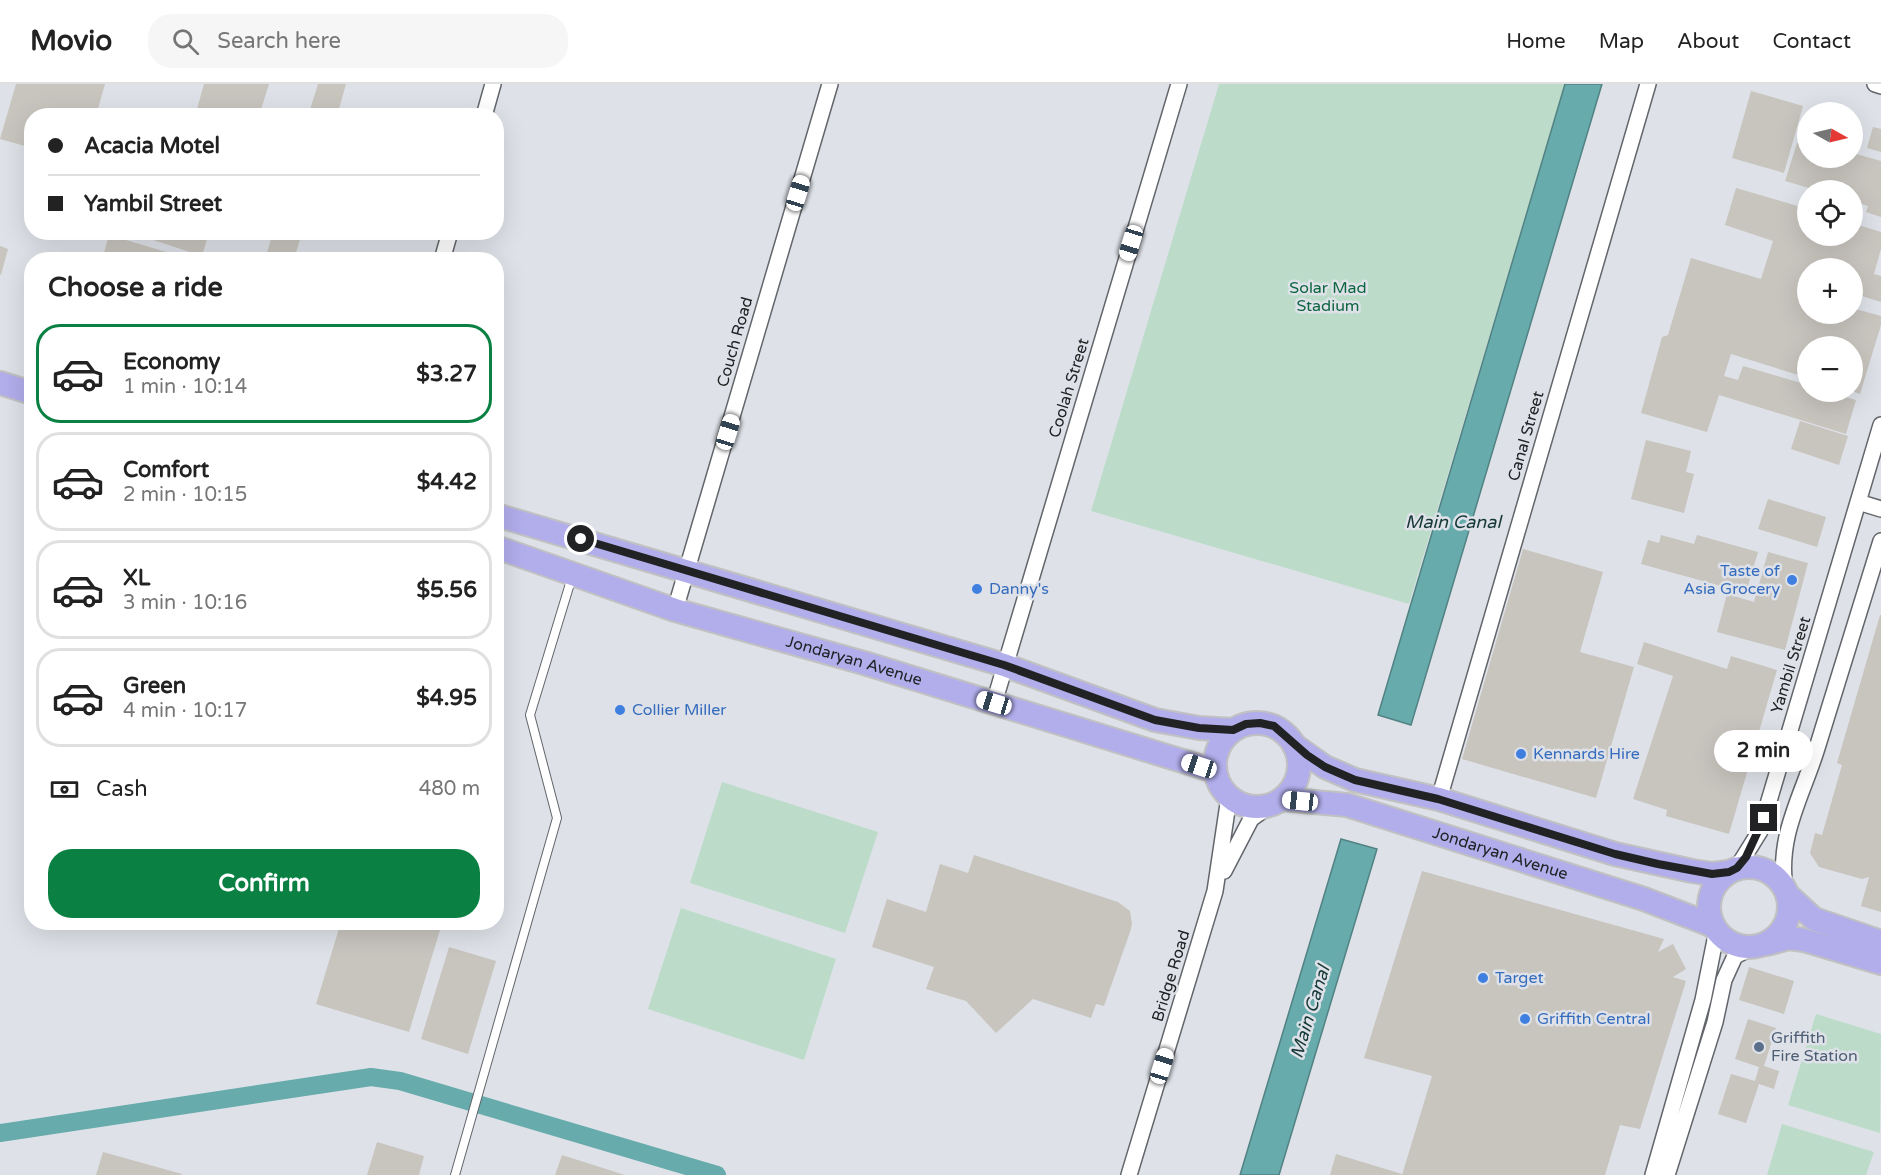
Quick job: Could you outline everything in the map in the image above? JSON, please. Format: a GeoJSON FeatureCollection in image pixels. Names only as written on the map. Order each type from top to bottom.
{"type":"FeatureCollection","features":[{"type":"Feature","properties":{"kind":"main road"},"geometry":{"type":"LineString","coordinates":[[0,383],[24,390]]}},
{"type":"Feature","properties":{"kind":"main road"},"geometry":{"type":"LineString","coordinates":[[504,517],[687,569],[1004,665],[1155,720],[1199,728],[1233,730]]}},
{"type":"Feature","properties":{"kind":"main road","name":"Jondaryan Avenue"},"geometry":{"type":"LineString","coordinates":[[504,551],[675,610],[994,703],[1215,771]]}},
{"type":"Feature","properties":{"kind":"main road"},"geometry":{"type":"LineString","coordinates":[[1260,723],[1274,726],[1286,734],[1294,746],[1299,769],[1296,780],[1275,802],[1255,808],[1241,805],[1229,798],[1222,790],[1215,771],[1218,748],[1233,730],[1246,724],[1260,723]]}},
{"type":"Feature","properties":{"kind":"main road","name":"Jondaryan Avenue"},"geometry":{"type":"LineString","coordinates":[[1294,746],[1325,767],[1355,780],[1438,799],[1615,854],[1692,871],[1733,870]]}},
{"type":"Feature","properties":{"kind":"main road","name":"Jondaryan Avenue"},"geometry":{"type":"LineString","coordinates":[[1275,802],[1322,801],[1347,805],[1644,899],[1715,928]]}},
{"type":"Feature","properties":{"kind":"main road"},"geometry":{"type":"LineString","coordinates":[[1881,942],[1814,919],[1786,892],[1773,874],[1765,870],[1733,870],[1716,884],[1710,901],[1715,928],[1729,942],[1757,946],[1789,938],[1804,940],[1881,963]]}},
{"type":"Feature","properties":{"kind":"main road"},"geometry":{"type":"LineString","coordinates":[[1757,946],[1782,930],[1789,913],[1786,892]]}},
{"type":"Feature","properties":{"kind":"street"},"geometry":{"type":"LineString","coordinates":[[486,108],[493,84]]}},
{"type":"Feature","properties":{"kind":"street","name":"Couch Road"},"geometry":{"type":"LineString","coordinates":[[675,610],[830,84]]}},
{"type":"Feature","properties":{"kind":"street","name":"Coolah Street"},"geometry":{"type":"LineString","coordinates":[[994,703],[1179,84]]}},
{"type":"Feature","properties":{"kind":"street","name":"Canal Street"},"geometry":{"type":"LineString","coordinates":[[1438,799],[1648,84]]}},
{"type":"Feature","properties":{"kind":"street"},"geometry":{"type":"LineString","coordinates":[[1875,84],[1881,86]]}},
{"type":"Feature","properties":{"kind":"street","name":"Yambil Street"},"geometry":{"type":"LineString","coordinates":[[1733,870],[1760,831],[1881,425]]}},
{"type":"Feature","properties":{"kind":"street"},"geometry":{"type":"LineString","coordinates":[[1858,502],[1881,509]]}},
{"type":"Feature","properties":{"kind":"street"},"geometry":{"type":"LineString","coordinates":[[1786,892],[1781,864],[1788,826],[1807,778],[1881,541]]}},
{"type":"Feature","properties":{"kind":"street","name":"Bridge Road"},"geometry":{"type":"LineString","coordinates":[[1129,1175],[1215,891],[1229,798]]}},
{"type":"Feature","properties":{"kind":"street","name":"Bridge Road"},"geometry":{"type":"LineString","coordinates":[[1215,891],[1251,819],[1275,802]]}},
{"type":"Feature","properties":{"kind":"street"},"geometry":{"type":"LineString","coordinates":[[1653,1175],[1702,1000],[1715,928]]}},
{"type":"Feature","properties":{"kind":"street"},"geometry":{"type":"LineString","coordinates":[[1667,1175],[1715,1022],[1725,980],[1735,956],[1757,946]]}},
{"type":"Feature","properties":{"kind":"lane"},"geometry":{"type":"LineString","coordinates":[[455,1175],[557,818],[530,715],[573,574]]}},
{"type":"Feature","properties":{"kind":"green space","name":"Solar Mad Stadium"},"geometry":{"type":"Polygon","coordinates":[[[1219,84],[1565,84],[1409,604],[1091,511],[1219,84]]]}},
{"type":"Feature","properties":{"kind":"green space"},"geometry":{"type":"Polygon","coordinates":[[[722,782],[878,832],[845,933],[690,883],[722,782]]]}},
{"type":"Feature","properties":{"kind":"green space"},"geometry":{"type":"Polygon","coordinates":[[[681,908],[836,959],[804,1060],[648,1009],[681,908]]]}},
{"type":"Feature","properties":{"kind":"green space"},"geometry":{"type":"Polygon","coordinates":[[[1816,1014],[1881,1034],[1880,1133],[1788,1105],[1816,1014]]]}},
{"type":"Feature","properties":{"kind":"green space"},"geometry":{"type":"Polygon","coordinates":[[[1782,1124],[1874,1152],[1866,1175],[1767,1175],[1782,1124]]]}},
{"type":"Feature","properties":{"kind":"water","name":"Main Canal"},"geometry":{"type":"Polygon","coordinates":[[[1565,84],[1602,84],[1411,725],[1378,715],[1565,84]]]}},
{"type":"Feature","properties":{"kind":"water"},"geometry":{"type":"Polygon","coordinates":[[[1341,839],[1377,849],[1279,1175],[1240,1175],[1341,839]]]}},
{"type":"Feature","properties":{"kind":"building"},"geometry":{"type":"Polygon","coordinates":[[[16,84],[105,84],[98,108],[24,108],[24,146],[0,139],[16,84]]]}},
{"type":"Feature","properties":{"kind":"building"},"geometry":{"type":"Polygon","coordinates":[[[204,84],[269,84],[262,108],[197,108],[204,84]]]}},
{"type":"Feature","properties":{"kind":"building"},"geometry":{"type":"Polygon","coordinates":[[[318,84],[346,84],[339,108],[310,108],[318,84]]]}},
{"type":"Feature","properties":{"kind":"building"},"geometry":{"type":"Polygon","coordinates":[[[1751,91],[1797,104],[1797,127],[1784,173],[1732,158],[1751,91]]]}},
{"type":"Feature","properties":{"kind":"building"},"geometry":{"type":"Polygon","coordinates":[[[1873,127],[1881,129],[1881,152],[1867,148],[1873,127]]]}},
{"type":"Feature","properties":{"kind":"building"},"geometry":{"type":"Polygon","coordinates":[[[1797,143],[1797,168],[1863,168],[1863,156],[1881,161],[1881,217],[1866,212],[1868,206],[1863,204],[1863,180],[1797,180],[1797,184],[1785,181],[1797,143]]]}},
{"type":"Feature","properties":{"kind":"building"},"geometry":{"type":"Polygon","coordinates":[[[1736,188],[1797,206],[1797,246],[1863,246],[1863,226],[1881,232],[1881,249],[1874,274],[1881,276],[1881,302],[1863,296],[1863,258],[1797,258],[1797,324],[1863,324],[1863,311],[1881,316],[1881,325],[1863,384],[1863,336],[1797,336],[1797,375],[1731,354],[1724,376],[1738,380],[1743,366],[1797,382],[1797,402],[1855,402],[1846,434],[1719,395],[1707,432],[1641,413],[1662,337],[1668,335],[1691,258],[1761,279],[1773,241],[1725,225],[1736,188]]]}},
{"type":"Feature","properties":{"kind":"building"},"geometry":{"type":"Polygon","coordinates":[[[108,240],[126,240],[166,252],[104,252],[108,240]]]}},
{"type":"Feature","properties":{"kind":"building"},"geometry":{"type":"Polygon","coordinates":[[[153,240],[207,240],[203,252],[190,252],[153,240]]]}},
{"type":"Feature","properties":{"kind":"building"},"geometry":{"type":"Polygon","coordinates":[[[271,240],[300,240],[296,252],[267,252],[271,240]]]}},
{"type":"Feature","properties":{"kind":"building"},"geometry":{"type":"Polygon","coordinates":[[[0,246],[8,249],[1,275],[0,274],[0,246]]]}},
{"type":"Feature","properties":{"kind":"building"},"geometry":{"type":"Polygon","coordinates":[[[1800,421],[1848,436],[1839,465],[1791,449],[1800,421]]]}},
{"type":"Feature","properties":{"kind":"building"},"geometry":{"type":"Polygon","coordinates":[[[1646,440],[1691,451],[1686,472],[1694,474],[1684,513],[1631,499],[1646,440]]]}},
{"type":"Feature","properties":{"kind":"building"},"geometry":{"type":"Polygon","coordinates":[[[1768,499],[1826,517],[1817,547],[1758,529],[1768,499]]]}},
{"type":"Feature","properties":{"kind":"building"},"geometry":{"type":"Polygon","coordinates":[[[1661,535],[1694,544],[1697,535],[1758,552],[1746,593],[1641,564],[1648,540],[1659,543],[1661,535]]]}},
{"type":"Feature","properties":{"kind":"building"},"geometry":{"type":"Polygon","coordinates":[[[1523,549],[1603,572],[1580,652],[1634,667],[1596,798],[1462,759],[1523,549]]]}},
{"type":"Feature","properties":{"kind":"building"},"geometry":{"type":"Polygon","coordinates":[[[1768,552],[1808,563],[1785,650],[1717,632],[1727,594],[1754,602],[1768,552]]]}},
{"type":"Feature","properties":{"kind":"building"},"geometry":{"type":"Polygon","coordinates":[[[1880,615],[1881,912],[1861,906],[1869,877],[1862,879],[1819,867],[1810,853],[1815,833],[1822,835],[1842,765],[1837,763],[1880,615]]]}},
{"type":"Feature","properties":{"kind":"building"},"geometry":{"type":"Polygon","coordinates":[[[1644,642],[1727,669],[1731,656],[1777,670],[1729,834],[1666,816],[1667,810],[1633,799],[1673,676],[1637,664],[1644,642]]]}},
{"type":"Feature","properties":{"kind":"building"},"geometry":{"type":"Polygon","coordinates":[[[974,855],[1118,902],[1130,911],[1132,924],[1130,932],[1104,1006],[1096,1004],[1091,1018],[1033,999],[996,1033],[966,1001],[926,989],[934,967],[872,947],[887,899],[926,912],[940,864],[968,873],[974,855]]]}},
{"type":"Feature","properties":{"kind":"building","name":"Griffith Central"},"geometry":{"type":"Polygon","coordinates":[[[1422,871],[1664,939],[1658,952],[1673,944],[1686,969],[1673,977],[1686,981],[1640,1129],[1620,1125],[1605,1175],[1402,1175],[1432,1076],[1364,1058],[1422,871]]]}},
{"type":"Feature","properties":{"kind":"building"},"geometry":{"type":"Polygon","coordinates":[[[339,930],[440,930],[409,1032],[316,1004],[339,930]]]}},
{"type":"Feature","properties":{"kind":"building"},"geometry":{"type":"Polygon","coordinates":[[[449,947],[496,961],[468,1054],[421,1039],[449,947]]]}},
{"type":"Feature","properties":{"kind":"building"},"geometry":{"type":"Polygon","coordinates":[[[1749,967],[1794,981],[1784,1014],[1739,1000],[1749,967]]]}},
{"type":"Feature","properties":{"kind":"building"},"geometry":{"type":"Polygon","coordinates":[[[1748,1019],[1776,1028],[1764,1066],[1779,1071],[1774,1089],[1759,1084],[1746,1123],[1718,1114],[1731,1074],[1755,1081],[1759,1067],[1735,1059],[1748,1019]]]}},
{"type":"Feature","properties":{"kind":"building"},"geometry":{"type":"Polygon","coordinates":[[[377,1142],[424,1156],[419,1175],[367,1175],[377,1142]]]}},
{"type":"Feature","properties":{"kind":"building"},"geometry":{"type":"Polygon","coordinates":[[[103,1152],[182,1174],[96,1175],[103,1152]]]}},
{"type":"Feature","properties":{"kind":"building"},"geometry":{"type":"Polygon","coordinates":[[[1336,1154],[1402,1174],[1402,1175],[1330,1175],[1336,1154]]]}},
{"type":"Feature","properties":{"kind":"building"},"geometry":{"type":"Polygon","coordinates":[[[562,1155],[625,1175],[555,1175],[562,1155]]]}},
{"type":"Feature","properties":{"kind":"waterway"},"geometry":{"type":"LineString","coordinates":[[0,1133],[371,1077],[400,1081],[717,1175]]}},
{"type":"Feature","properties":{"kind":"place","name":"Taste of Asia Grocery"},"geometry":{"type":"Point","coordinates":[1792,580]}},
{"type":"Feature","properties":{"kind":"place","name":"Danny's"},"geometry":{"type":"Point","coordinates":[977,589]}},
{"type":"Feature","properties":{"kind":"place","name":"Collier Miller"},"geometry":{"type":"Point","coordinates":[620,710]}},
{"type":"Feature","properties":{"kind":"place","name":"Kennards Hire"},"geometry":{"type":"Point","coordinates":[1521,754]}},
{"type":"Feature","properties":{"kind":"place","name":"Target"},"geometry":{"type":"Point","coordinates":[1483,978]}},
{"type":"Feature","properties":{"kind":"place","name":"Griffith Central"},"geometry":{"type":"Point","coordinates":[1525,1019]}},
{"type":"Feature","properties":{"kind":"place","name":"Griffith Fire Station"},"geometry":{"type":"Point","coordinates":[1759,1047]}},
{"type":"Feature","properties":{"kind":"route"},"geometry":{"type":"LineString","coordinates":[[581,539],[1004,665],[1155,720],[1199,728],[1233,730],[1246,724],[1260,723],[1274,726],[1286,734],[1294,746],[1307,755],[1325,767],[1355,780],[1438,799],[1615,854],[1692,871],[1712,874],[1729,872],[1737,868],[1746,857],[1754,844],[1764,818]]}}]}
